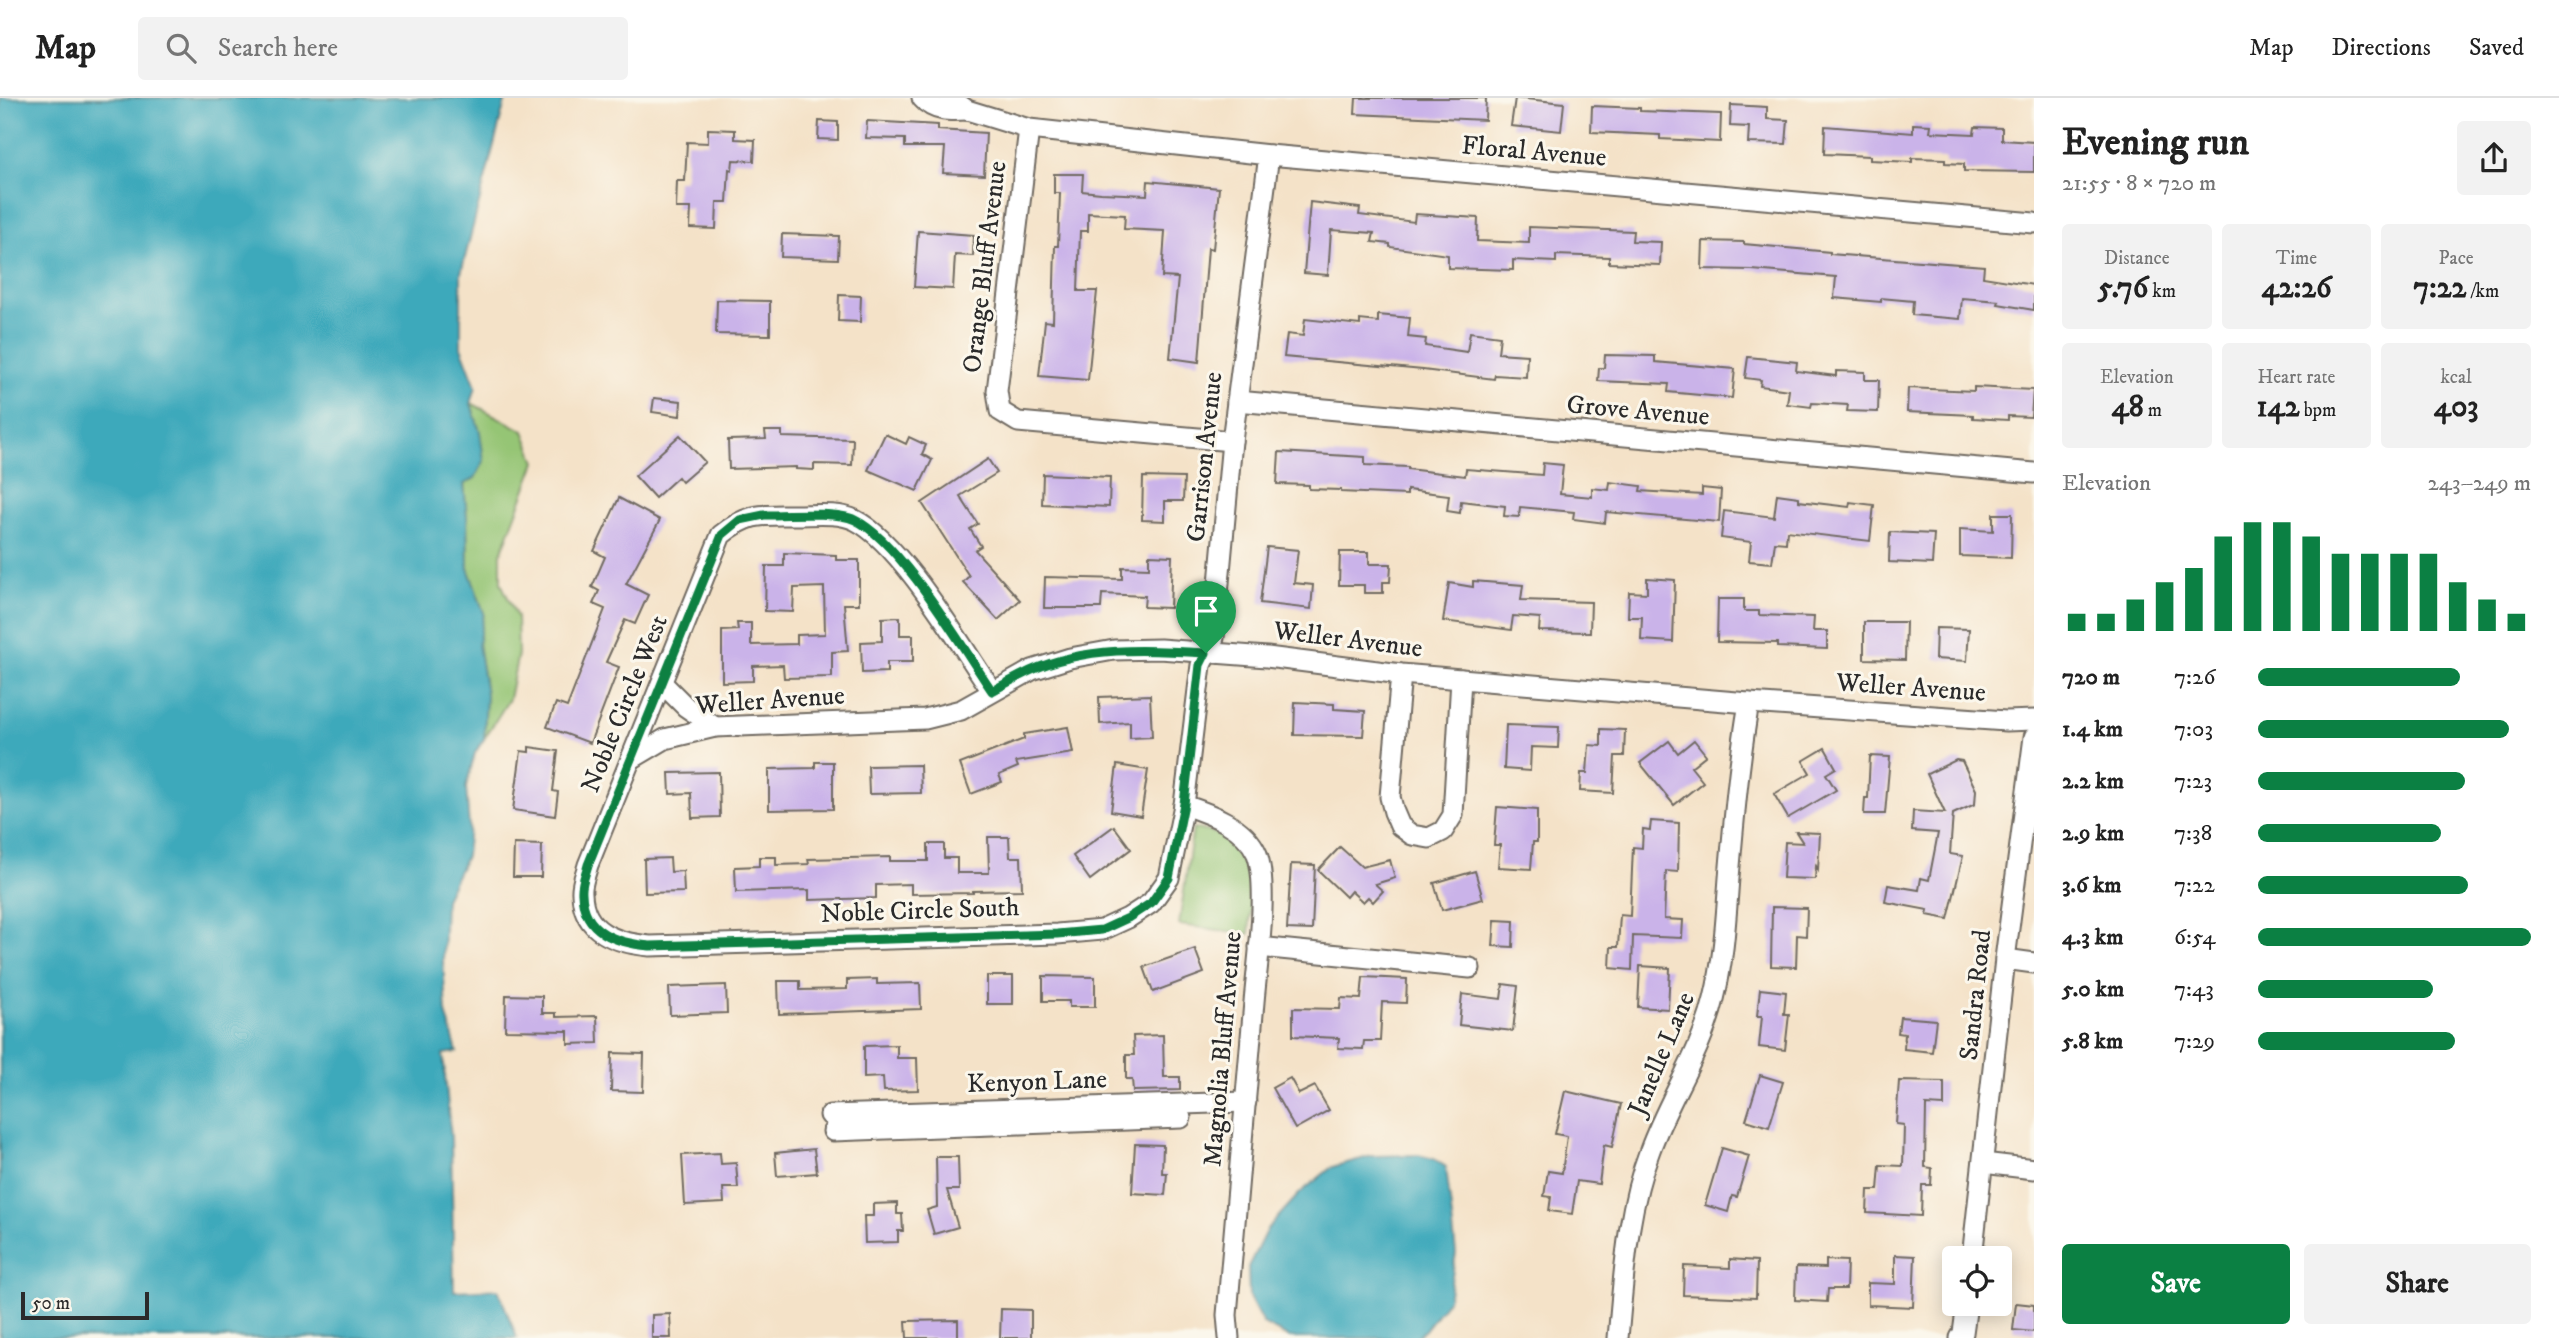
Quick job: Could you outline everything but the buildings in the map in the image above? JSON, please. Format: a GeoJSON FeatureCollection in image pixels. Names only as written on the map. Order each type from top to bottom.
{"type":"FeatureCollection","features":[{"type":"Feature","properties":{"kind":"street"},"geometry":{"type":"LineString","coordinates":[[922,98],[938,109],[967,110]]}},
{"type":"Feature","properties":{"kind":"street"},"geometry":{"type":"LineString","coordinates":[[950,98],[967,110]]}},
{"type":"Feature","properties":{"kind":"street","name":"Floral Avenue"},"geometry":{"type":"LineString","coordinates":[[967,110],[1029,130],[1269,155],[2034,223]]}},
{"type":"Feature","properties":{"kind":"street","name":"Orange Bluff Avenue"},"geometry":{"type":"LineString","coordinates":[[1029,130],[996,391],[1000,411],[1018,422],[1231,441]]}},
{"type":"Feature","properties":{"kind":"street","name":"Garrison Avenue"},"geometry":{"type":"LineString","coordinates":[[1184,804],[1200,665],[1214,638],[1231,441],[1269,155]]}},
{"type":"Feature","properties":{"kind":"street","name":"Grove Avenue"},"geometry":{"type":"LineString","coordinates":[[1237,401],[2034,474]]}},
{"type":"Feature","properties":{"kind":"street","name":"Noble Circle West"},"geometry":{"type":"LineString","coordinates":[[587,916],[582,892],[588,865],[722,535],[740,520],[764,515],[838,516],[854,520],[877,536],[904,564],[992,691]]}},
{"type":"Feature","properties":{"kind":"street","name":"Weller Avenue"},"geometry":{"type":"LineString","coordinates":[[633,758],[665,739],[715,727],[925,719],[961,710],[1032,670],[1114,650],[1160,649],[1267,657],[1401,674],[1749,704],[2006,721],[2034,720]]}},
{"type":"Feature","properties":{"kind":"street"},"geometry":{"type":"LineString","coordinates":[[1401,674],[1390,797],[1400,826],[1412,835],[1429,838],[1443,831],[1453,815],[1461,679]]}},
{"type":"Feature","properties":{"kind":"street"},"geometry":{"type":"LineString","coordinates":[[662,683],[686,708],[715,727]]}},
{"type":"Feature","properties":{"kind":"street","name":"Janelle Lane"},"geometry":{"type":"LineString","coordinates":[[1618,1338],[1630,1223],[1638,1184],[1651,1147],[1705,1032],[1715,997],[1722,960],[1738,767],[1749,704]]}},
{"type":"Feature","properties":{"kind":"street","name":"Sandra Road"},"geometry":{"type":"LineString","coordinates":[[1973,1246],[2005,959],[2034,737]]}},
{"type":"Feature","properties":{"kind":"street","name":"Noble Circle South"},"geometry":{"type":"LineString","coordinates":[[587,916],[603,934],[626,944],[650,946],[1057,934],[1102,930],[1151,903],[1169,878],[1184,804]]}},
{"type":"Feature","properties":{"kind":"street","name":"Magnolia Bluff Avenue"},"geometry":{"type":"LineString","coordinates":[[1184,804],[1214,815],[1240,832],[1256,853],[1262,882],[1259,947],[1227,1315],[1229,1338]]}},
{"type":"Feature","properties":{"kind":"street"},"geometry":{"type":"LineString","coordinates":[[1259,947],[1470,968]]}},
{"type":"Feature","properties":{"kind":"street"},"geometry":{"type":"LineString","coordinates":[[2005,959],[2034,963]]}},
{"type":"Feature","properties":{"kind":"street"},"geometry":{"type":"LineString","coordinates":[[832,1123],[1245,1109]]}},
{"type":"Feature","properties":{"kind":"street"},"geometry":{"type":"LineString","coordinates":[[1983,1163],[2034,1168]]}},
{"type":"Feature","properties":{"kind":"street"},"geometry":{"type":"LineString","coordinates":[[1960,1338],[1965,1316]]}},
{"type":"Feature","properties":{"kind":"green space"},"geometry":{"type":"Polygon","coordinates":[[[471,403],[524,431],[536,462],[501,554],[501,583],[517,617],[518,654],[509,699],[484,739],[486,694],[478,644],[484,613],[468,568],[464,483],[475,478],[480,432],[471,403]]]}},
{"type":"Feature","properties":{"kind":"green space"},"geometry":{"type":"Polygon","coordinates":[[[1193,828],[1220,835],[1232,843],[1241,854],[1250,879],[1249,934],[1179,925],[1193,828]]]}},
{"type":"Feature","properties":{"kind":"water"},"geometry":{"type":"Polygon","coordinates":[[[0,98],[506,98],[461,273],[461,347],[476,386],[471,404],[480,432],[484,461],[475,478],[464,484],[468,568],[484,613],[478,644],[486,694],[484,739],[475,753],[466,787],[469,827],[466,856],[445,899],[443,960],[446,1012],[457,1052],[443,1054],[451,1138],[454,1291],[498,1289],[517,1338],[0,1338],[0,98]]]}},
{"type":"Feature","properties":{"kind":"water"},"geometry":{"type":"Polygon","coordinates":[[[1418,1155],[1434,1159],[1446,1167],[1456,1253],[1448,1300],[1425,1330],[1415,1338],[1290,1338],[1263,1324],[1249,1297],[1248,1267],[1267,1229],[1300,1193],[1332,1167],[1372,1156],[1418,1155]]]}},
{"type":"Feature","properties":{"kind":"route"},"geometry":{"type":"LineString","coordinates":[[764,515],[838,516],[854,520],[877,536],[904,564],[992,691],[1032,670],[1114,650],[1160,649],[1206,653],[1200,665],[1184,804],[1169,878],[1151,903],[1102,930],[1057,934],[650,946],[626,944],[603,934],[587,916],[582,892],[588,865],[722,535],[740,520],[764,515]]}}]}
